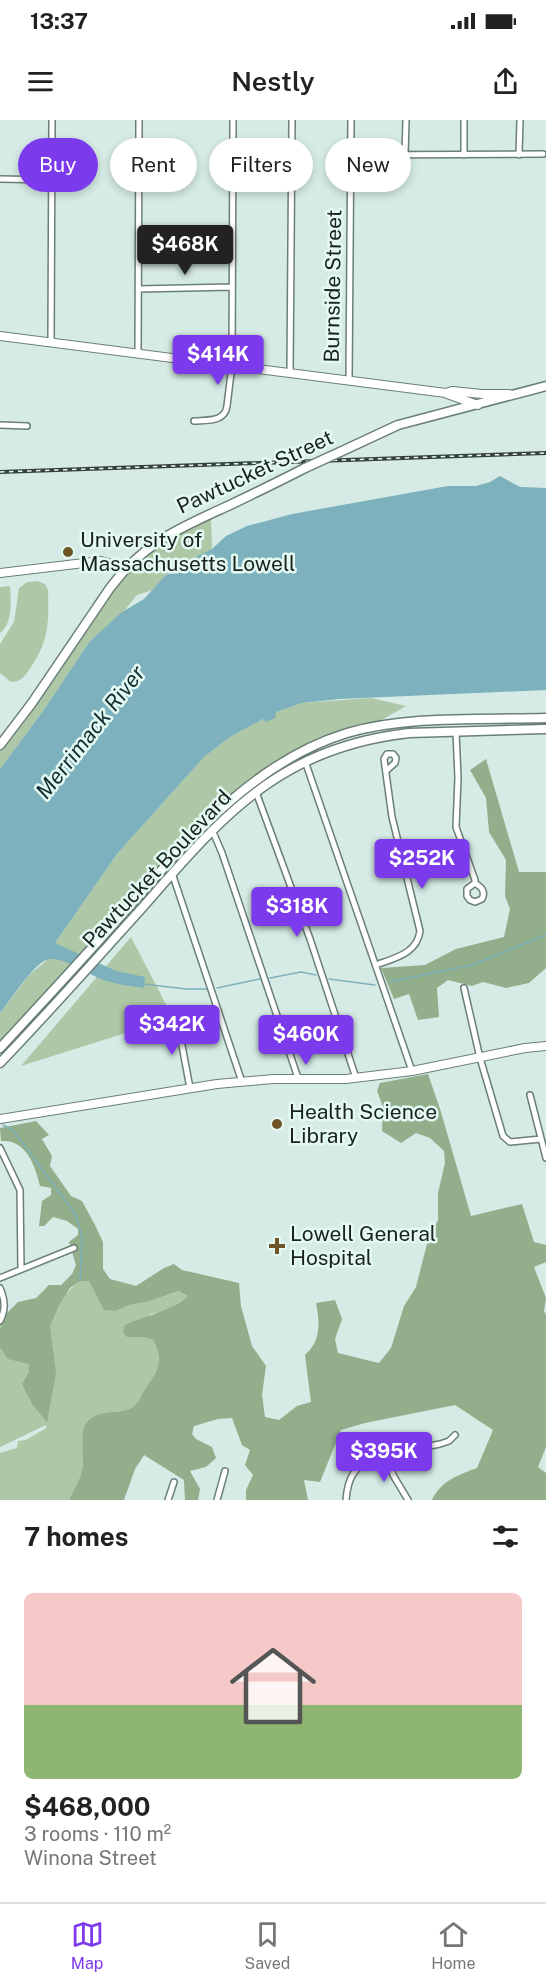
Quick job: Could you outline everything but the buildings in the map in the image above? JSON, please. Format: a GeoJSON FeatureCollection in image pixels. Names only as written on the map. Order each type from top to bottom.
{"type":"FeatureCollection","features":[{"type":"Feature","properties":{"kind":"main road"},"geometry":{"type":"LineString","coordinates":[[0,336],[446,393],[478,405]]}},
{"type":"Feature","properties":{"kind":"main road","name":"Pawtucket Street"},"geometry":{"type":"LineString","coordinates":[[0,745],[32,703],[123,571],[148,548],[172,531],[386,429],[546,386]]}},
{"type":"Feature","properties":{"kind":"main road"},"geometry":{"type":"LineString","coordinates":[[446,393],[452,391],[482,394],[519,393]]}},
{"type":"Feature","properties":{"kind":"main road"},"geometry":{"type":"LineString","coordinates":[[0,573],[101,561],[112,564],[123,571]]}},
{"type":"Feature","properties":{"kind":"main road","name":"Pawtucket Boulevard"},"geometry":{"type":"LineString","coordinates":[[0,1048],[185,845],[259,777],[300,752],[349,733],[387,724],[546,718]]}},
{"type":"Feature","properties":{"kind":"main road","name":"Pawtucket Boulevard"},"geometry":{"type":"LineString","coordinates":[[0,1063],[84,973],[172,873],[256,792],[286,771],[344,745],[370,738],[409,733],[546,729]]}},
{"type":"Feature","properties":{"kind":"main road"},"geometry":{"type":"LineString","coordinates":[[0,1119],[190,1088],[298,1078],[356,1078],[412,1071],[525,1047],[546,1046]]}},
{"type":"Feature","properties":{"kind":"street"},"geometry":{"type":"LineString","coordinates":[[52,120],[52,138]]}},
{"type":"Feature","properties":{"kind":"street"},"geometry":{"type":"LineString","coordinates":[[138,352],[139,120]]}},
{"type":"Feature","properties":{"kind":"street"},"geometry":{"type":"LineString","coordinates":[[194,421],[224,416],[226,412],[232,365],[233,120]]}},
{"type":"Feature","properties":{"kind":"street"},"geometry":{"type":"LineString","coordinates":[[291,373],[292,120]]}},
{"type":"Feature","properties":{"kind":"street","name":"Burnside Street"},"geometry":{"type":"LineString","coordinates":[[351,120],[351,138]]}},
{"type":"Feature","properties":{"kind":"street"},"geometry":{"type":"LineString","coordinates":[[405,138],[406,120]]}},
{"type":"Feature","properties":{"kind":"street"},"geometry":{"type":"LineString","coordinates":[[464,120],[464,155]]}},
{"type":"Feature","properties":{"kind":"street"},"geometry":{"type":"LineString","coordinates":[[519,154],[520,120]]}},
{"type":"Feature","properties":{"kind":"street"},"geometry":{"type":"LineString","coordinates":[[411,155],[543,154]]}},
{"type":"Feature","properties":{"kind":"street"},"geometry":{"type":"LineString","coordinates":[[0,179],[18,179]]}},
{"type":"Feature","properties":{"kind":"street"},"geometry":{"type":"LineString","coordinates":[[51,342],[52,192]]}},
{"type":"Feature","properties":{"kind":"street","name":"Burnside Street"},"geometry":{"type":"LineString","coordinates":[[349,379],[351,192]]}},
{"type":"Feature","properties":{"kind":"street"},"geometry":{"type":"LineString","coordinates":[[139,229],[232,230]]}},
{"type":"Feature","properties":{"kind":"street"},"geometry":{"type":"LineString","coordinates":[[138,289],[232,287]]}},
{"type":"Feature","properties":{"kind":"street"},"geometry":{"type":"LineString","coordinates":[[0,425],[27,426]]}},
{"type":"Feature","properties":{"kind":"street"},"geometry":{"type":"LineString","coordinates":[[456,732],[458,778],[456,826],[475,882]]}},
{"type":"Feature","properties":{"kind":"street"},"geometry":{"type":"LineString","coordinates":[[305,761],[412,1071]]}},
{"type":"Feature","properties":{"kind":"street"},"geometry":{"type":"LineString","coordinates":[[376,965],[413,948],[420,931],[392,817],[386,771]]}},
{"type":"Feature","properties":{"kind":"street"},"geometry":{"type":"LineString","coordinates":[[256,792],[310,939],[356,1078]]}},
{"type":"Feature","properties":{"kind":"street"},"geometry":{"type":"LineString","coordinates":[[213,832],[298,1078]]}},
{"type":"Feature","properties":{"kind":"street"},"geometry":{"type":"LineString","coordinates":[[172,873],[242,1082]]}},
{"type":"Feature","properties":{"kind":"street"},"geometry":{"type":"LineString","coordinates":[[464,988],[480,1058],[503,1136],[510,1142],[541,1139]]}},
{"type":"Feature","properties":{"kind":"street"},"geometry":{"type":"LineString","coordinates":[[177,1019],[190,1088]]}},
{"type":"Feature","properties":{"kind":"street"},"geometry":{"type":"LineString","coordinates":[[530,1095],[546,1158]]}},
{"type":"Feature","properties":{"kind":"street"},"geometry":{"type":"LineString","coordinates":[[0,1148],[20,1190],[21,1269]]}},
{"type":"Feature","properties":{"kind":"street"},"geometry":{"type":"LineString","coordinates":[[0,1278],[74,1248]]}},
{"type":"Feature","properties":{"kind":"street"},"geometry":{"type":"LineString","coordinates":[[0,1288],[5,1303],[0,1320]]}},
{"type":"Feature","properties":{"kind":"street"},"geometry":{"type":"LineString","coordinates":[[346,1500],[348,1484],[358,1467],[375,1456],[440,1444],[449,1441],[455,1435]]}},
{"type":"Feature","properties":{"kind":"street"},"geometry":{"type":"LineString","coordinates":[[387,1454],[393,1475],[408,1500]]}},
{"type":"Feature","properties":{"kind":"street"},"geometry":{"type":"LineString","coordinates":[[217,1500],[225,1472]]}},
{"type":"Feature","properties":{"kind":"street"},"geometry":{"type":"LineString","coordinates":[[168,1500],[174,1482]]}},
{"type":"Feature","properties":{"kind":"green space"},"geometry":{"type":"Polygon","coordinates":[[[211,518],[212,549],[165,576],[153,590],[137,595],[124,611],[90,641],[43,711],[0,769],[0,751],[23,724],[124,577],[149,552],[168,539],[211,518]]]}},
{"type":"Feature","properties":{"kind":"green space"},"geometry":{"type":"Polygon","coordinates":[[[37,581],[45,584],[48,590],[48,622],[44,641],[36,660],[25,675],[20,680],[11,682],[0,673],[0,644],[14,622],[19,588],[27,582],[37,581]]]}},
{"type":"Feature","properties":{"kind":"green space"},"geometry":{"type":"Polygon","coordinates":[[[10,586],[9,618],[0,633],[0,587],[10,586]]]}},
{"type":"Feature","properties":{"kind":"green space"},"geometry":{"type":"Polygon","coordinates":[[[371,698],[406,706],[376,723],[308,744],[262,770],[224,801],[0,1043],[0,1013],[30,974],[46,961],[55,943],[117,854],[204,757],[230,737],[276,712],[302,703],[371,698]]]}},
{"type":"Feature","properties":{"kind":"green space"},"geometry":{"type":"Polygon","coordinates":[[[486,759],[519,872],[546,872],[546,968],[529,983],[506,988],[483,982],[472,986],[448,980],[437,988],[439,1017],[418,1020],[409,994],[394,999],[381,968],[425,965],[456,949],[504,937],[510,909],[505,896],[506,860],[489,832],[486,798],[470,770],[486,759]]]}},
{"type":"Feature","properties":{"kind":"green space"},"geometry":{"type":"Polygon","coordinates":[[[131,937],[173,1018],[21,1066],[131,937]]]}},
{"type":"Feature","properties":{"kind":"green space"},"geometry":{"type":"Polygon","coordinates":[[[428,1074],[471,1216],[522,1204],[534,1242],[546,1245],[546,1262],[534,1267],[546,1298],[544,1311],[546,1315],[546,1447],[538,1467],[546,1473],[546,1500],[432,1500],[445,1483],[477,1468],[493,1430],[455,1405],[341,1430],[320,1482],[304,1480],[308,1500],[246,1500],[246,1490],[253,1475],[245,1465],[250,1450],[242,1445],[232,1418],[218,1419],[194,1426],[192,1434],[196,1439],[212,1447],[216,1458],[206,1467],[190,1471],[200,1489],[198,1500],[185,1500],[184,1480],[144,1455],[135,1469],[124,1500],[69,1500],[82,1470],[85,1425],[94,1416],[133,1407],[155,1374],[159,1363],[153,1340],[143,1337],[127,1337],[123,1331],[125,1325],[166,1310],[188,1296],[179,1291],[116,1311],[104,1310],[89,1281],[80,1281],[70,1288],[50,1326],[56,1373],[47,1422],[32,1404],[22,1384],[29,1372],[29,1364],[8,1359],[0,1347],[0,1330],[7,1313],[18,1302],[36,1298],[49,1285],[61,1285],[72,1274],[76,1265],[69,1242],[78,1235],[78,1229],[67,1221],[53,1217],[44,1226],[39,1226],[42,1201],[51,1195],[51,1188],[40,1186],[32,1162],[23,1149],[10,1141],[1,1141],[0,1128],[36,1121],[49,1135],[42,1139],[52,1156],[50,1166],[71,1196],[82,1201],[95,1225],[103,1242],[103,1269],[110,1279],[136,1286],[174,1264],[182,1270],[239,1283],[241,1306],[252,1346],[266,1366],[262,1395],[265,1417],[279,1420],[297,1406],[311,1402],[305,1355],[317,1338],[316,1303],[335,1300],[342,1319],[335,1339],[338,1353],[379,1363],[391,1348],[404,1306],[416,1287],[429,1236],[438,1220],[438,1193],[445,1163],[444,1151],[430,1138],[416,1133],[401,1143],[382,1131],[383,1107],[377,1091],[380,1083],[428,1074]]]}},
{"type":"Feature","properties":{"kind":"green space"},"geometry":{"type":"Polygon","coordinates":[[[80,1281],[89,1281],[116,1311],[129,1305],[147,1302],[180,1291],[188,1296],[167,1311],[151,1314],[127,1337],[143,1337],[153,1340],[159,1363],[155,1374],[135,1405],[125,1410],[94,1416],[85,1425],[82,1470],[69,1500],[0,1500],[0,1453],[17,1448],[18,1441],[26,1440],[46,1428],[46,1425],[0,1447],[0,1324],[9,1313],[57,1306],[50,1326],[66,1295],[80,1281]]]}},
{"type":"Feature","properties":{"kind":"water","name":"Merrimack River"},"geometry":{"type":"Polygon","coordinates":[[[500,476],[520,487],[546,488],[546,690],[340,699],[302,703],[276,712],[275,718],[266,722],[263,719],[230,737],[204,757],[117,854],[55,943],[116,971],[145,977],[144,988],[100,979],[60,960],[46,960],[28,976],[0,1013],[0,769],[43,711],[90,641],[122,612],[144,599],[165,576],[185,567],[192,559],[212,549],[226,536],[247,526],[292,514],[448,486],[476,486],[500,476]]]}},
{"type":"Feature","properties":{"kind":"waterway"},"geometry":{"type":"LineString","coordinates":[[389,982],[472,965],[546,935]]}},
{"type":"Feature","properties":{"kind":"waterway"},"geometry":{"type":"LineString","coordinates":[[270,978],[301,972],[316,975]]}},
{"type":"Feature","properties":{"kind":"waterway"},"geometry":{"type":"LineString","coordinates":[[217,988],[260,979]]}},
{"type":"Feature","properties":{"kind":"waterway"},"geometry":{"type":"LineString","coordinates":[[329,979],[375,985]]}},
{"type":"Feature","properties":{"kind":"waterway"},"geometry":{"type":"LineString","coordinates":[[143,984],[208,989]]}},
{"type":"Feature","properties":{"kind":"waterway"},"geometry":{"type":"LineString","coordinates":[[3,1125],[13,1130],[76,1215],[82,1237],[80,1281]]}},
{"type":"Feature","properties":{"kind":"railway"},"geometry":{"type":"LineString","coordinates":[[0,472],[546,453]]}},
{"type":"Feature","properties":{"kind":"place","name":"University of Massachusetts Lowell"},"geometry":{"type":"Point","coordinates":[68,552]}},
{"type":"Feature","properties":{"kind":"place","name":"Health Science Library"},"geometry":{"type":"Point","coordinates":[277,1124]}},
{"type":"Feature","properties":{"kind":"place","name":"Lowell General Hospital"},"geometry":{"type":"Point","coordinates":[277,1246]}}]}
